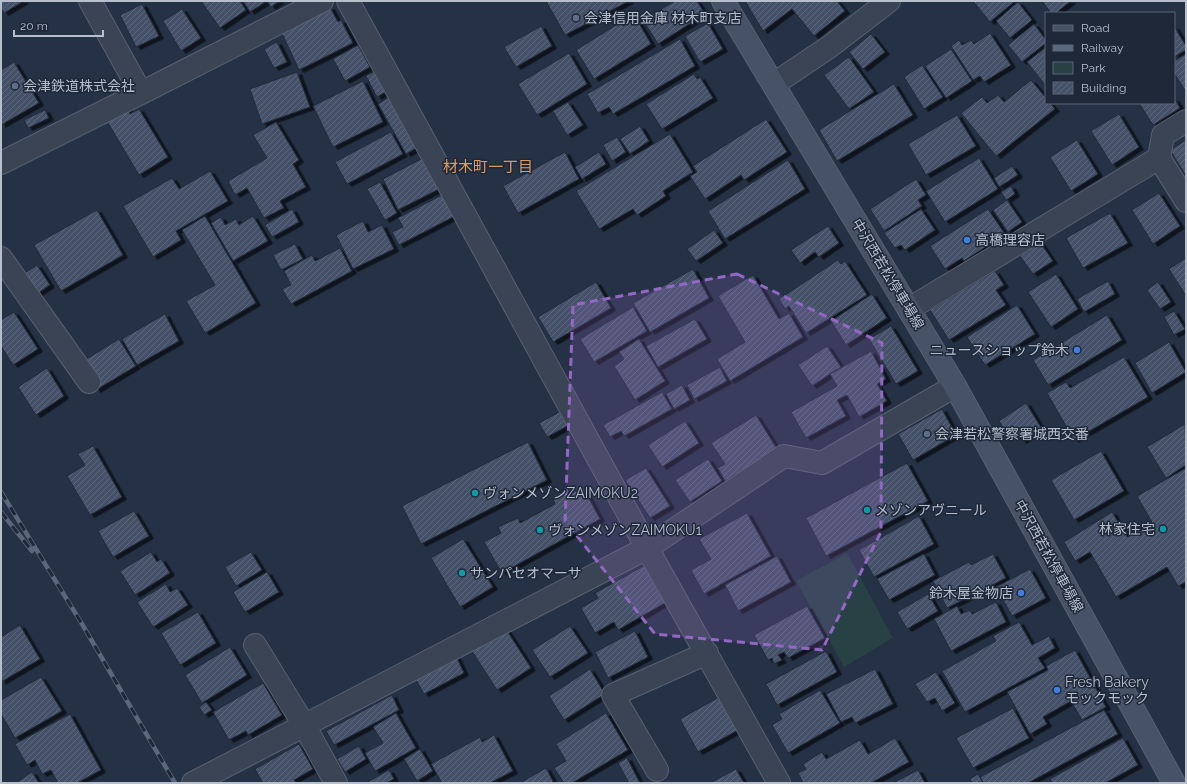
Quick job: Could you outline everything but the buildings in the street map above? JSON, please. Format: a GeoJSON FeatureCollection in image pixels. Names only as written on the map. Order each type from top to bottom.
{"type":"FeatureCollection","features":[{"type":"Feature","properties":{"kind":"main road","name":"中沢西若松停車場線"},"geometry":{"type":"LineString","coordinates":[[723,1],[955,386],[1174,783]]}},
{"type":"Feature","properties":{"kind":"street"},"geometry":{"type":"LineString","coordinates":[[90,1],[140,93]]}},
{"type":"Feature","properties":{"kind":"street"},"geometry":{"type":"LineString","coordinates":[[1,163],[322,1]]}},
{"type":"Feature","properties":{"kind":"street"},"geometry":{"type":"LineString","coordinates":[[348,1],[647,548],[779,783]]}},
{"type":"Feature","properties":{"kind":"street"},"geometry":{"type":"LineString","coordinates":[[774,84],[829,47],[889,1]]}},
{"type":"Feature","properties":{"kind":"street"},"geometry":{"type":"LineString","coordinates":[[1186,121],[1163,134],[1159,158],[1186,201]]}},
{"type":"Feature","properties":{"kind":"street"},"geometry":{"type":"LineString","coordinates":[[909,309],[1159,158]]}},
{"type":"Feature","properties":{"kind":"street"},"geometry":{"type":"LineString","coordinates":[[1,258],[89,382]]}},
{"type":"Feature","properties":{"kind":"street"},"geometry":{"type":"LineString","coordinates":[[193,783],[647,548],[784,456],[822,463],[955,386]]}},
{"type":"Feature","properties":{"kind":"street"},"geometry":{"type":"LineString","coordinates":[[255,645],[304,725],[336,783]]}},
{"type":"Feature","properties":{"kind":"street"},"geometry":{"type":"LineString","coordinates":[[657,770],[614,695],[707,653]]}},
{"type":"Feature","properties":{"kind":"highlighted area"},"geometry":{"type":"Polygon","coordinates":[[[737,274],[882,343],[881,532],[822,650],[655,634],[565,521],[573,305],[737,274]]]}},
{"type":"Feature","properties":{"kind":"green space"},"geometry":{"type":"Polygon","coordinates":[[[847,553],[893,638],[844,667],[796,581],[847,553]]]}},
{"type":"Feature","properties":{"kind":"railway"},"geometry":{"type":"LineString","coordinates":[[1,492],[82,624],[175,783]]}},
{"type":"Feature","properties":{"kind":"railway"},"geometry":{"type":"LineString","coordinates":[[1,512],[32,551]]}},
{"type":"Feature","properties":{"kind":"place","name":"会津信用金庫 材木町支店"},"geometry":{"type":"Point","coordinates":[576,18]}},
{"type":"Feature","properties":{"kind":"place","name":"会津鉄道株式会社"},"geometry":{"type":"Point","coordinates":[15,86]}},
{"type":"Feature","properties":{"kind":"place","name":"高橋理容店"},"geometry":{"type":"Point","coordinates":[967,240]}},
{"type":"Feature","properties":{"kind":"place","name":"ニュースショップ鈴木"},"geometry":{"type":"Point","coordinates":[1077,350]}},
{"type":"Feature","properties":{"kind":"place","name":"会津若松警察署城西交番"},"geometry":{"type":"Point","coordinates":[927,434]}},
{"type":"Feature","properties":{"kind":"place","name":"ヴォンメゾンZAIMOKU2"},"geometry":{"type":"Point","coordinates":[475,493]}},
{"type":"Feature","properties":{"kind":"place","name":"メゾンアヴニール"},"geometry":{"type":"Point","coordinates":[867,510]}},
{"type":"Feature","properties":{"kind":"place","name":"林家住宅"},"geometry":{"type":"Point","coordinates":[1163,529]}},
{"type":"Feature","properties":{"kind":"place","name":"ヴォンメゾンZAIMOKU1"},"geometry":{"type":"Point","coordinates":[540,530]}},
{"type":"Feature","properties":{"kind":"place","name":"サンパセオマーサ"},"geometry":{"type":"Point","coordinates":[462,573]}},
{"type":"Feature","properties":{"kind":"place","name":"鈴木屋金物店"},"geometry":{"type":"Point","coordinates":[1021,593]}},
{"type":"Feature","properties":{"kind":"place","name":"Fresh Bakery モックモック"},"geometry":{"type":"Point","coordinates":[1057,690]}},
{"type":"Feature","properties":{"kind":"district","name":"材木町一丁目"},"geometry":{"type":"Point","coordinates":[488,167]}}]}
